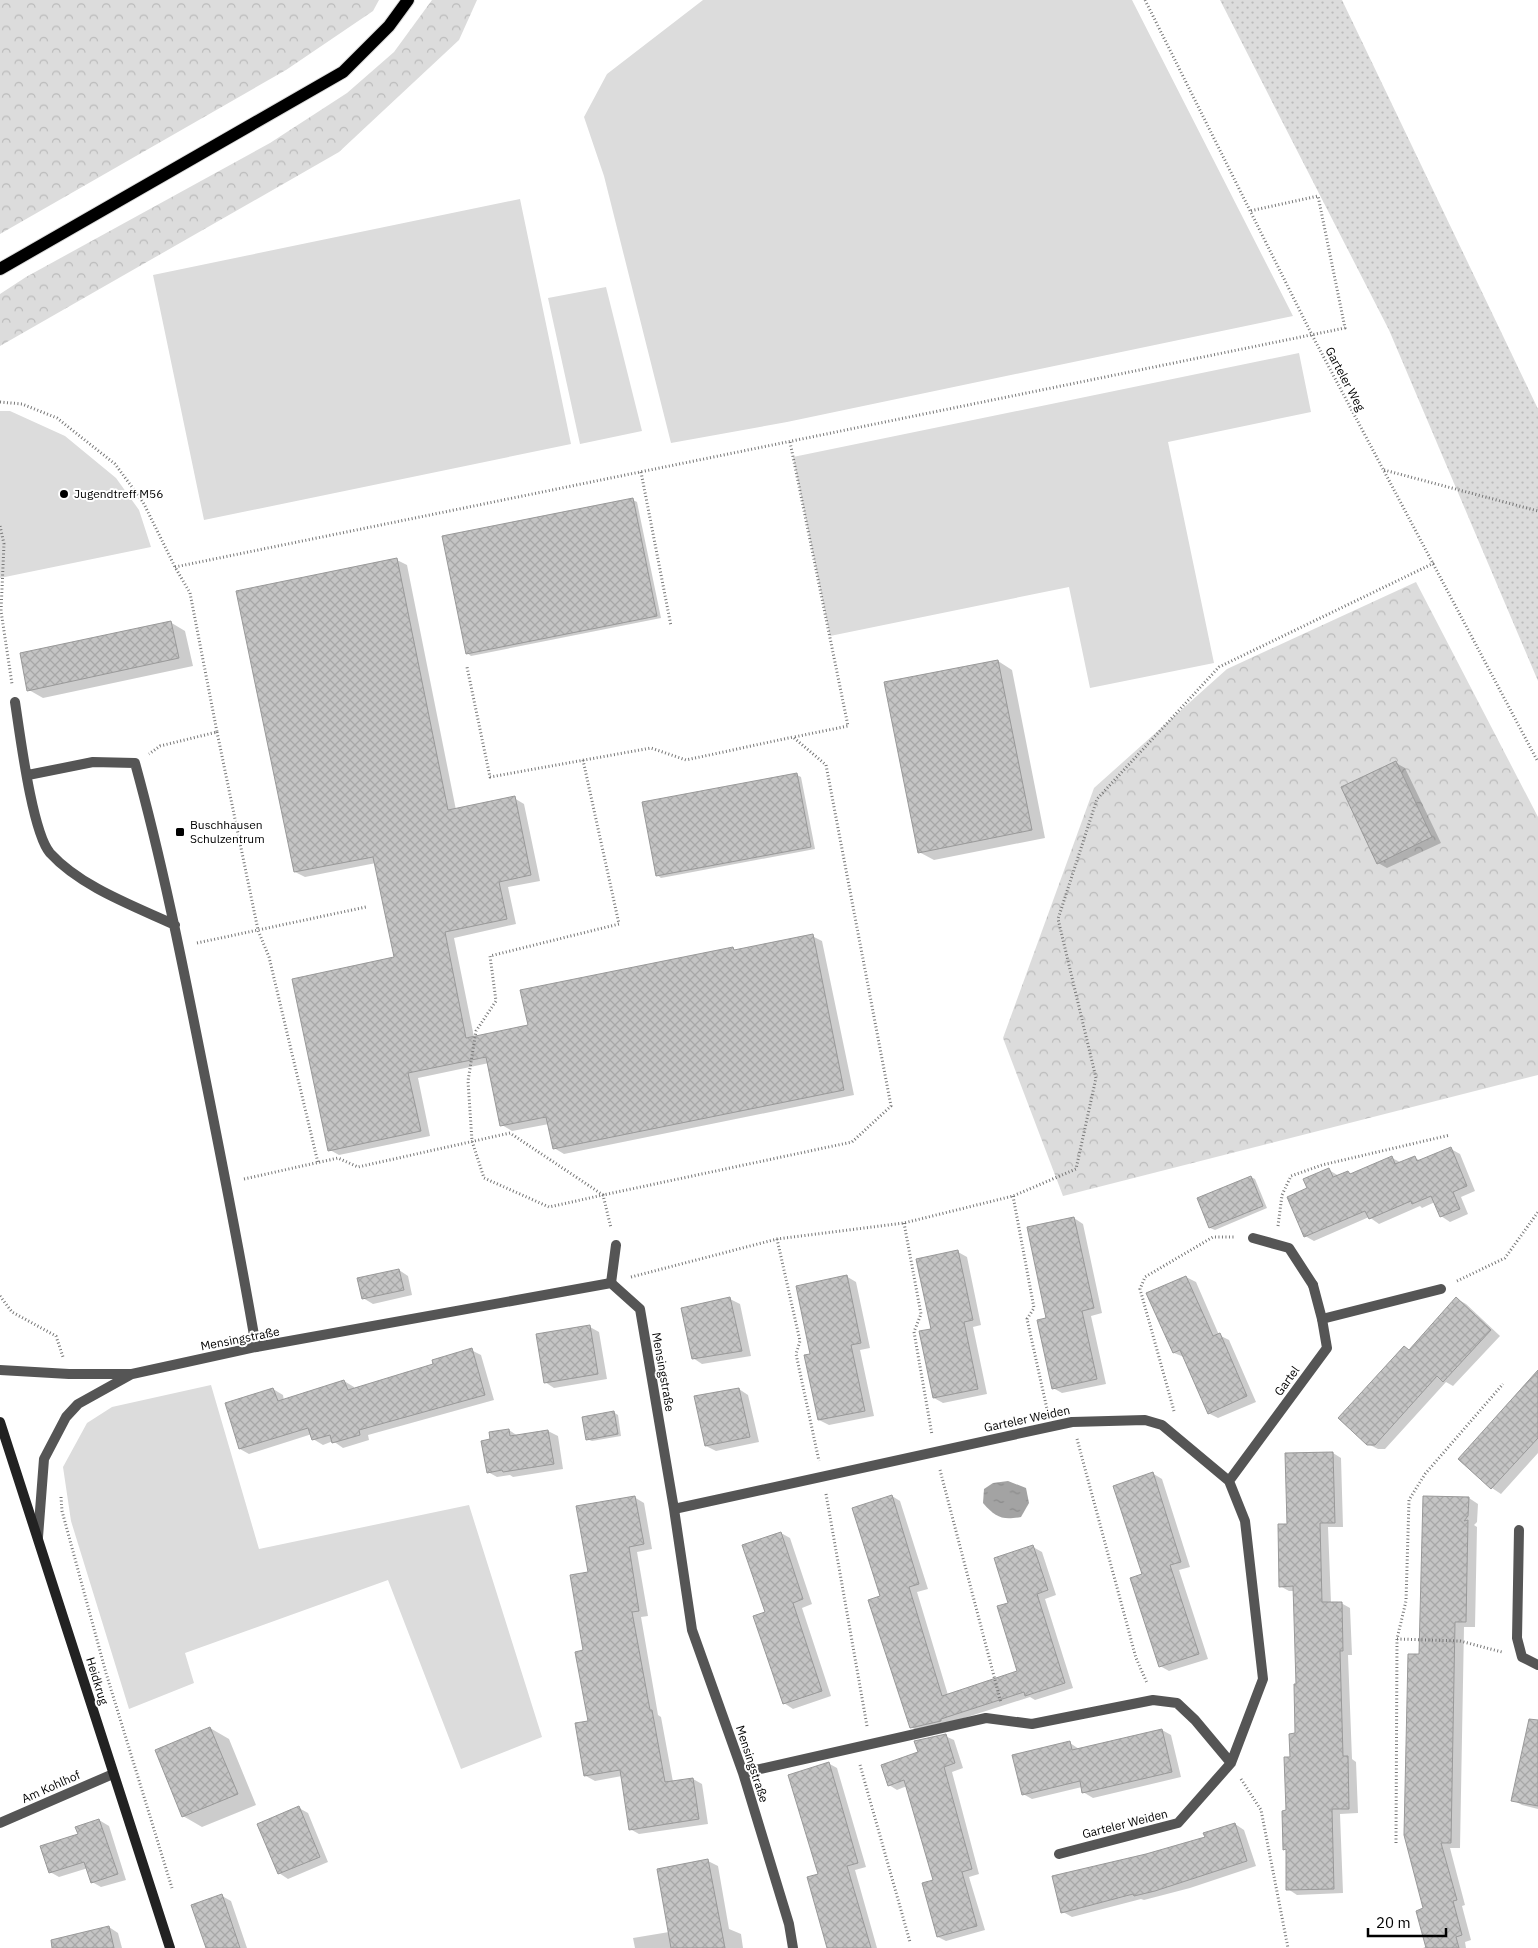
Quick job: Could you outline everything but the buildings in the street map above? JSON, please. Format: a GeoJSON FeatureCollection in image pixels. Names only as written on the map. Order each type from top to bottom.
{"type":"FeatureCollection","features":[{"type":"Feature","properties":{"kind":"main road"},"geometry":{"type":"LineString","coordinates":[[0,269],[343,72],[389,26],[408,0]]}},
{"type":"Feature","properties":{"kind":"main road","name":"Heidkrug"},"geometry":{"type":"LineString","coordinates":[[0,1422],[170,1948]]}},
{"type":"Feature","properties":{"kind":"street"},"geometry":{"type":"LineString","coordinates":[[15,702],[37,825],[49,852],[81,878],[175,925]]}},
{"type":"Feature","properties":{"kind":"street"},"geometry":{"type":"LineString","coordinates":[[28,775],[93,762],[135,763],[153,828],[175,925],[241,1258],[256,1347]]}},
{"type":"Feature","properties":{"kind":"street"},"geometry":{"type":"LineString","coordinates":[[1253,1238],[1276,1244]]}},
{"type":"Feature","properties":{"kind":"street","name":"Gartel"},"geometry":{"type":"LineString","coordinates":[[1229,1481],[1326,1348],[1322,1319],[1313,1286],[1289,1248],[1276,1244]]}},
{"type":"Feature","properties":{"kind":"street"},"geometry":{"type":"LineString","coordinates":[[611,1283],[616,1245]]}},
{"type":"Feature","properties":{"kind":"street","name":"Mensingstraße"},"geometry":{"type":"LineString","coordinates":[[0,1370],[68,1374],[132,1374],[256,1347],[611,1283],[640,1309],[674,1508],[692,1630],[743,1774],[789,1924],[793,1948]]}},
{"type":"Feature","properties":{"kind":"street"},"geometry":{"type":"LineString","coordinates":[[1322,1319],[1441,1289]]}},
{"type":"Feature","properties":{"kind":"street","name":"Mensingstraße"},"geometry":{"type":"LineString","coordinates":[[38,1536],[44,1459],[66,1417],[78,1404],[132,1374]]}},
{"type":"Feature","properties":{"kind":"street","name":"Garteler Weiden"},"geometry":{"type":"LineString","coordinates":[[674,1508],[1072,1422],[1145,1420],[1162,1425],[1229,1481],[1245,1520],[1263,1679],[1231,1763],[1178,1824],[1059,1854]]}},
{"type":"Feature","properties":{"kind":"street"},"geometry":{"type":"LineString","coordinates":[[1519,1530],[1517,1638],[1522,1657],[1538,1665]]}},
{"type":"Feature","properties":{"kind":"street"},"geometry":{"type":"LineString","coordinates":[[743,1774],[986,1718],[1032,1724],[1153,1700],[1177,1703],[1195,1720],[1231,1763]]}},
{"type":"Feature","properties":{"kind":"street","name":"Am Kohlhof"},"geometry":{"type":"LineString","coordinates":[[0,1824],[113,1774]]}},
{"type":"Feature","properties":{"kind":"path","name":"Garteler Weg"},"geometry":{"type":"LineString","coordinates":[[1144,0],[1312,335],[1538,762]]}},
{"type":"Feature","properties":{"kind":"path"},"geometry":{"type":"LineString","coordinates":[[175,567],[1345,328],[1318,196],[1250,211]]}},
{"type":"Feature","properties":{"kind":"path"},"geometry":{"type":"LineString","coordinates":[[0,402],[22,404],[57,418],[115,464],[143,502],[190,593],[258,930],[268,958],[318,1163]]}},
{"type":"Feature","properties":{"kind":"path"},"geometry":{"type":"LineString","coordinates":[[468,667],[490,777],[651,748],[686,760],[848,726],[790,442]]}},
{"type":"Feature","properties":{"kind":"path"},"geometry":{"type":"LineString","coordinates":[[1384,470],[1538,511]]}},
{"type":"Feature","properties":{"kind":"path"},"geometry":{"type":"LineString","coordinates":[[641,472],[671,626]]}},
{"type":"Feature","properties":{"kind":"path"},"geometry":{"type":"LineString","coordinates":[[0,526],[4,544],[0,611],[15,702]]}},
{"type":"Feature","properties":{"kind":"path"},"geometry":{"type":"LineString","coordinates":[[611,1283],[777,1239],[904,1223],[1013,1196],[1076,1169],[1096,1078],[1058,918],[1097,799],[1219,667],[1434,563]]}},
{"type":"Feature","properties":{"kind":"path"},"geometry":{"type":"LineString","coordinates":[[135,763],[160,746],[217,732]]}},
{"type":"Feature","properties":{"kind":"path"},"geometry":{"type":"LineString","coordinates":[[583,760],[619,924],[490,956],[496,1001],[476,1031],[468,1081],[472,1141],[484,1178],[549,1207],[852,1142],[891,1106],[826,765],[793,737]]}},
{"type":"Feature","properties":{"kind":"path"},"geometry":{"type":"LineString","coordinates":[[179,947],[366,907]]}},
{"type":"Feature","properties":{"kind":"path"},"geometry":{"type":"LineString","coordinates":[[226,1183],[338,1158],[358,1167],[510,1132],[603,1195],[616,1245]]}},
{"type":"Feature","properties":{"kind":"path"},"geometry":{"type":"LineString","coordinates":[[1276,1244],[1282,1195],[1291,1176],[1322,1164],[1450,1134]]}},
{"type":"Feature","properties":{"kind":"path"},"geometry":{"type":"LineString","coordinates":[[1013,1196],[1034,1308],[1027,1319],[1051,1426]]}},
{"type":"Feature","properties":{"kind":"path"},"geometry":{"type":"LineString","coordinates":[[1441,1289],[1505,1258],[1538,1212]]}},
{"type":"Feature","properties":{"kind":"path"},"geometry":{"type":"LineString","coordinates":[[904,1223],[921,1314],[914,1332],[935,1452],[1006,1721]]}},
{"type":"Feature","properties":{"kind":"path"},"geometry":{"type":"LineString","coordinates":[[1162,1425],[1175,1410],[1140,1290],[1145,1277],[1213,1237],[1253,1238]]}},
{"type":"Feature","properties":{"kind":"path"},"geometry":{"type":"LineString","coordinates":[[777,1239],[800,1341],[796,1354],[820,1465]]}},
{"type":"Feature","properties":{"kind":"path"},"geometry":{"type":"LineString","coordinates":[[0,1296],[12,1312],[56,1336],[64,1362]]}},
{"type":"Feature","properties":{"kind":"path"},"geometry":{"type":"LineString","coordinates":[[1396,1843],[1396,1639],[1406,1601],[1410,1500],[1425,1474],[1503,1384]]}},
{"type":"Feature","properties":{"kind":"path"},"geometry":{"type":"LineString","coordinates":[[1072,1422],[1136,1658],[1153,1700]]}},
{"type":"Feature","properties":{"kind":"path"},"geometry":{"type":"LineString","coordinates":[[825,1489],[868,1728]]}},
{"type":"Feature","properties":{"kind":"path"},"geometry":{"type":"LineString","coordinates":[[61,1494],[62,1511],[106,1673],[173,1891]]}},
{"type":"Feature","properties":{"kind":"path"},"geometry":{"type":"LineString","coordinates":[[1396,1639],[1460,1641],[1522,1657]]}},
{"type":"Feature","properties":{"kind":"path"},"geometry":{"type":"LineString","coordinates":[[856,1747],[910,1942]]}},
{"type":"Feature","properties":{"kind":"path"},"geometry":{"type":"LineString","coordinates":[[1231,1763],[1260,1810],[1288,1948]]}},
{"type":"Feature","properties":{"kind":"green space"},"geometry":{"type":"Polygon","coordinates":[[[0,0],[379,0],[373,11],[286,70],[0,234],[0,0]]]}},
{"type":"Feature","properties":{"kind":"green space"},"geometry":{"type":"Polygon","coordinates":[[[432,0],[477,0],[459,40],[339,152],[0,346],[0,294],[26,277],[270,143],[347,93],[394,52],[432,0]]]}},
{"type":"Feature","properties":{"kind":"green space"},"geometry":{"type":"Polygon","coordinates":[[[703,0],[1132,0],[1293,316],[787,422],[671,443],[604,176],[584,117],[607,74],[703,0]]]}},
{"type":"Feature","properties":{"kind":"green space"},"geometry":{"type":"Polygon","coordinates":[[[1220,0],[1342,0],[1538,409],[1538,681],[1389,330],[1220,0]]]}},
{"type":"Feature","properties":{"kind":"green space"},"geometry":{"type":"Polygon","coordinates":[[[520,199],[571,444],[204,520],[153,275],[520,199]]]}},
{"type":"Feature","properties":{"kind":"green space"},"geometry":{"type":"Polygon","coordinates":[[[606,287],[642,431],[580,444],[548,298],[606,287]]]}},
{"type":"Feature","properties":{"kind":"green space"},"geometry":{"type":"Polygon","coordinates":[[[1299,353],[1311,412],[1168,442],[1214,663],[1090,688],[1069,587],[830,636],[793,457],[1299,353]]]}},
{"type":"Feature","properties":{"kind":"green space","name":"Jugendtreff M56"},"geometry":{"type":"Polygon","coordinates":[[[0,411],[10,411],[65,436],[116,478],[139,510],[151,547],[0,578],[0,411]]]}},
{"type":"Feature","properties":{"kind":"green space"},"geometry":{"type":"Polygon","coordinates":[[[1416,582],[1538,817],[1538,1075],[1063,1196],[1003,1038],[1094,788],[1227,669],[1416,582]]]}},
{"type":"Feature","properties":{"kind":"green space"},"geometry":{"type":"Polygon","coordinates":[[[211,1385],[259,1549],[469,1505],[542,1737],[461,1769],[388,1580],[185,1653],[194,1683],[129,1709],[71,1521],[63,1467],[87,1423],[112,1407],[211,1385]]]}},
{"type":"Feature","properties":{"kind":"water"},"geometry":{"type":"Polygon","coordinates":[[[1008,1481],[1026,1488],[1029,1503],[1021,1517],[1000,1517],[983,1503],[984,1489],[993,1483],[1008,1481]]]}},
{"type":"Feature","properties":{"kind":"place","name":"Jugendtreff M56"},"geometry":{"type":"Point","coordinates":[64,494]}},
{"type":"Feature","properties":{"kind":"place","name":"Buschhausen Schulzentrum"},"geometry":{"type":"Point","coordinates":[180,832]}}]}
